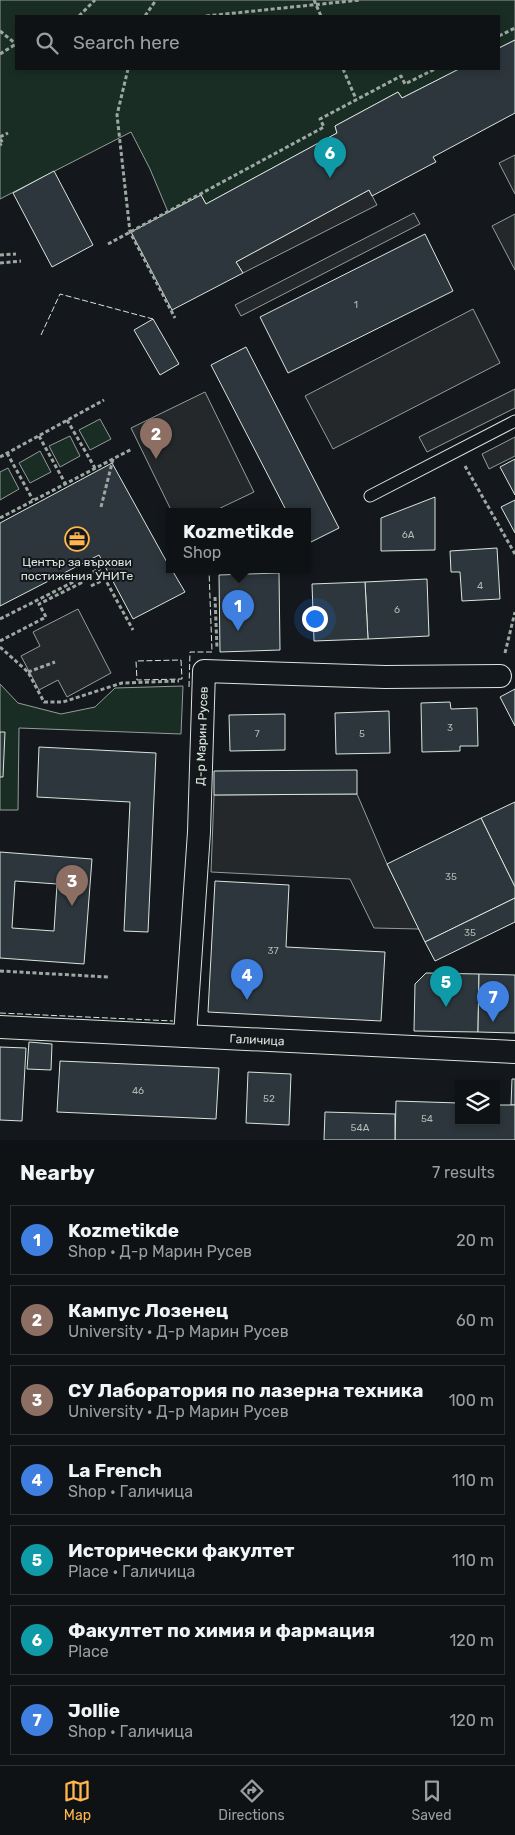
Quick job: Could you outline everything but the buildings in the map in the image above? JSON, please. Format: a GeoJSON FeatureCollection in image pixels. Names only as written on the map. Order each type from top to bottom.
{"type":"FeatureCollection","features":[{"type":"Feature","properties":{"kind":"street","name":"Д-р Марин Русев"},"geometry":{"type":"LineString","coordinates":[[185,1036],[198,832],[204,671],[385,677],[500,676]]}},
{"type":"Feature","properties":{"kind":"street","name":"Галичица"},"geometry":{"type":"LineString","coordinates":[[0,1027],[515,1052]]}},
{"type":"Feature","properties":{"kind":"lane"},"geometry":{"type":"LineString","coordinates":[[370,496],[515,421]]}},
{"type":"Feature","properties":{"kind":"path"},"geometry":{"type":"LineString","coordinates":[[80,15],[95,0]]}},
{"type":"Feature","properties":{"kind":"path"},"geometry":{"type":"LineString","coordinates":[[146,15],[156,0]]}},
{"type":"Feature","properties":{"kind":"path"},"geometry":{"type":"LineString","coordinates":[[314,0],[321,15]]}},
{"type":"Feature","properties":{"kind":"path"},"geometry":{"type":"LineString","coordinates":[[216,15],[360,0]]}},
{"type":"Feature","properties":{"kind":"path"},"geometry":{"type":"LineString","coordinates":[[500,36],[515,28]]}},
{"type":"Feature","properties":{"kind":"path"},"geometry":{"type":"LineString","coordinates":[[0,31],[15,43]]}},
{"type":"Feature","properties":{"kind":"path"},"geometry":{"type":"LineString","coordinates":[[0,54],[15,45]]}},
{"type":"Feature","properties":{"kind":"path"},"geometry":{"type":"LineString","coordinates":[[128,70],[117,115],[130,232],[176,318]]}},
{"type":"Feature","properties":{"kind":"path"},"geometry":{"type":"LineString","coordinates":[[343,70],[356,99]]}},
{"type":"Feature","properties":{"kind":"path"},"geometry":{"type":"LineString","coordinates":[[108,244],[324,126],[320,119],[356,99],[401,76],[405,84],[433,70]]}},
{"type":"Feature","properties":{"kind":"path"},"geometry":{"type":"LineString","coordinates":[[0,145],[3,144],[0,138],[8,133]]}},
{"type":"Feature","properties":{"kind":"path"},"geometry":{"type":"LineString","coordinates":[[0,255],[16,254]]}},
{"type":"Feature","properties":{"kind":"path"},"geometry":{"type":"LineString","coordinates":[[0,262],[21,262]]}},
{"type":"Feature","properties":{"kind":"path"},"geometry":{"type":"LineString","coordinates":[[0,457],[104,400]]}},
{"type":"Feature","properties":{"kind":"path"},"geometry":{"type":"LineString","coordinates":[[67,420],[95,468]]}},
{"type":"Feature","properties":{"kind":"path"},"geometry":{"type":"LineString","coordinates":[[39,436],[65,483]]}},
{"type":"Feature","properties":{"kind":"path"},"geometry":{"type":"LineString","coordinates":[[0,518],[132,449]]}},
{"type":"Feature","properties":{"kind":"path"},"geometry":{"type":"LineString","coordinates":[[456,451],[515,554]]}},
{"type":"Feature","properties":{"kind":"path"},"geometry":{"type":"LineString","coordinates":[[7,453],[33,500]]}},
{"type":"Feature","properties":{"kind":"path"},"geometry":{"type":"LineString","coordinates":[[100,507],[113,458]]}},
{"type":"Feature","properties":{"kind":"path"},"geometry":{"type":"LineString","coordinates":[[93,558],[133,630]]}},
{"type":"Feature","properties":{"kind":"path"},"geometry":{"type":"LineString","coordinates":[[0,620],[99,569]]}},
{"type":"Feature","properties":{"kind":"path"},"geometry":{"type":"LineString","coordinates":[[0,641],[46,617],[39,604],[81,583],[79,579]]}},
{"type":"Feature","properties":{"kind":"path"},"geometry":{"type":"LineString","coordinates":[[91,586],[105,579]]}},
{"type":"Feature","properties":{"kind":"path"},"geometry":{"type":"LineString","coordinates":[[215,597],[218,672]]}},
{"type":"Feature","properties":{"kind":"path"},"geometry":{"type":"LineString","coordinates":[[500,676],[515,612]]}},
{"type":"Feature","properties":{"kind":"path"},"geometry":{"type":"LineString","coordinates":[[0,647],[28,672],[44,702],[63,702],[122,683],[179,681]]}},
{"type":"Feature","properties":{"kind":"path"},"geometry":{"type":"LineString","coordinates":[[28,672],[55,662]]}},
{"type":"Feature","properties":{"kind":"path"},"geometry":{"type":"LineString","coordinates":[[0,971],[108,977]]}},
{"type":"Feature","properties":{"kind":"green space"},"geometry":{"type":"Polygon","coordinates":[[[0,0],[515,0],[515,40],[500,48],[500,15],[15,15],[15,70],[457,70],[402,98],[398,92],[335,126],[337,133],[206,204],[201,195],[168,212],[150,169],[131,132],[0,199],[0,0]]]}},
{"type":"Feature","properties":{"kind":"green space"},"geometry":{"type":"Polygon","coordinates":[[[100,419],[111,439],[90,450],[79,430],[100,419]]]}},
{"type":"Feature","properties":{"kind":"green space"},"geometry":{"type":"Polygon","coordinates":[[[70,436],[80,456],[60,467],[49,446],[70,436]]]}},
{"type":"Feature","properties":{"kind":"green space"},"geometry":{"type":"Polygon","coordinates":[[[40,451],[51,472],[30,483],[19,463],[40,451]]]}},
{"type":"Feature","properties":{"kind":"green space"},"geometry":{"type":"Polygon","coordinates":[[[8,468],[19,489],[0,500],[0,472],[8,468]]]}},
{"type":"Feature","properties":{"kind":"green space"},"geometry":{"type":"Polygon","coordinates":[[[0,684],[18,703],[61,714],[95,707],[115,688],[183,686],[181,734],[19,728],[18,810],[0,810],[0,684]]]}},
{"type":"Feature","properties":{"kind":"shaded area"},"geometry":{"type":"Polygon","coordinates":[[[515,155],[515,194],[499,163],[515,155]]]}},
{"type":"Feature","properties":{"kind":"shaded area"},"geometry":{"type":"Polygon","coordinates":[[[369,190],[377,205],[243,273],[236,262],[369,190]]]}},
{"type":"Feature","properties":{"kind":"shaded area"},"geometry":{"type":"Polygon","coordinates":[[[414,213],[420,224],[241,316],[235,305],[414,213]]]}},
{"type":"Feature","properties":{"kind":"shaded area"},"geometry":{"type":"Polygon","coordinates":[[[515,214],[515,270],[492,226],[515,214]]]}},
{"type":"Feature","properties":{"kind":"shaded area"},"geometry":{"type":"Polygon","coordinates":[[[473,309],[500,363],[333,449],[305,396],[473,309]]]}},
{"type":"Feature","properties":{"kind":"shaded area"},"geometry":{"type":"Polygon","coordinates":[[[515,389],[515,408],[427,452],[419,437],[515,389]]]}},
{"type":"Feature","properties":{"kind":"shaded area"},"geometry":{"type":"Polygon","coordinates":[[[205,392],[254,492],[220,508],[170,508],[131,428],[205,392]]]}},
{"type":"Feature","properties":{"kind":"shaded area"},"geometry":{"type":"Polygon","coordinates":[[[515,437],[515,456],[489,469],[482,454],[515,437]]]}},
{"type":"Feature","properties":{"kind":"shaded area"},"geometry":{"type":"Polygon","coordinates":[[[78,609],[111,673],[67,697],[58,680],[39,690],[21,656],[40,646],[33,632],[78,609]]]}},
{"type":"Feature","properties":{"kind":"shaded area"},"geometry":{"type":"Polygon","coordinates":[[[357,794],[387,864],[419,929],[374,928],[350,879],[211,872],[214,795],[357,794]]]}},
{"type":"Feature","properties":{"kind":"fence"},"geometry":{"type":"LineString","coordinates":[[41,335],[60,294],[153,319]]}},
{"type":"Feature","properties":{"kind":"fence"},"geometry":{"type":"LineString","coordinates":[[189,687],[190,652],[212,652],[209,573]]}},
{"type":"Feature","properties":{"kind":"fence"},"geometry":{"type":"LineString","coordinates":[[181,660],[182,679],[137,680],[136,661],[181,660]]}},
{"type":"Feature","properties":{"kind":"fence"},"geometry":{"type":"LineString","coordinates":[[0,1013],[173,1021]]}},
{"type":"Feature","properties":{"kind":"place","name":"Факултет по химия и фармация"},"geometry":{"type":"Point","coordinates":[330,178]}},
{"type":"Feature","properties":{"kind":"place","name":"Кампус Лозенец"},"geometry":{"type":"Point","coordinates":[156,459]}},
{"type":"Feature","properties":{"kind":"place","name":"Център за върхови постижения УНИТе"},"geometry":{"type":"Point","coordinates":[77,539]}},
{"type":"Feature","properties":{"kind":"place","name":"Kozmetikde"},"geometry":{"type":"Point","coordinates":[238,631]}},
{"type":"Feature","properties":{"kind":"place","name":"СУ Лаборатория по лазерна техника"},"geometry":{"type":"Point","coordinates":[72,906]}},
{"type":"Feature","properties":{"kind":"place","name":"La French"},"geometry":{"type":"Point","coordinates":[247,1000]}},
{"type":"Feature","properties":{"kind":"place","name":"Исторически факултет"},"geometry":{"type":"Point","coordinates":[446,1007]}},
{"type":"Feature","properties":{"kind":"place","name":"Jollie"},"geometry":{"type":"Point","coordinates":[493,1022]}}]}
